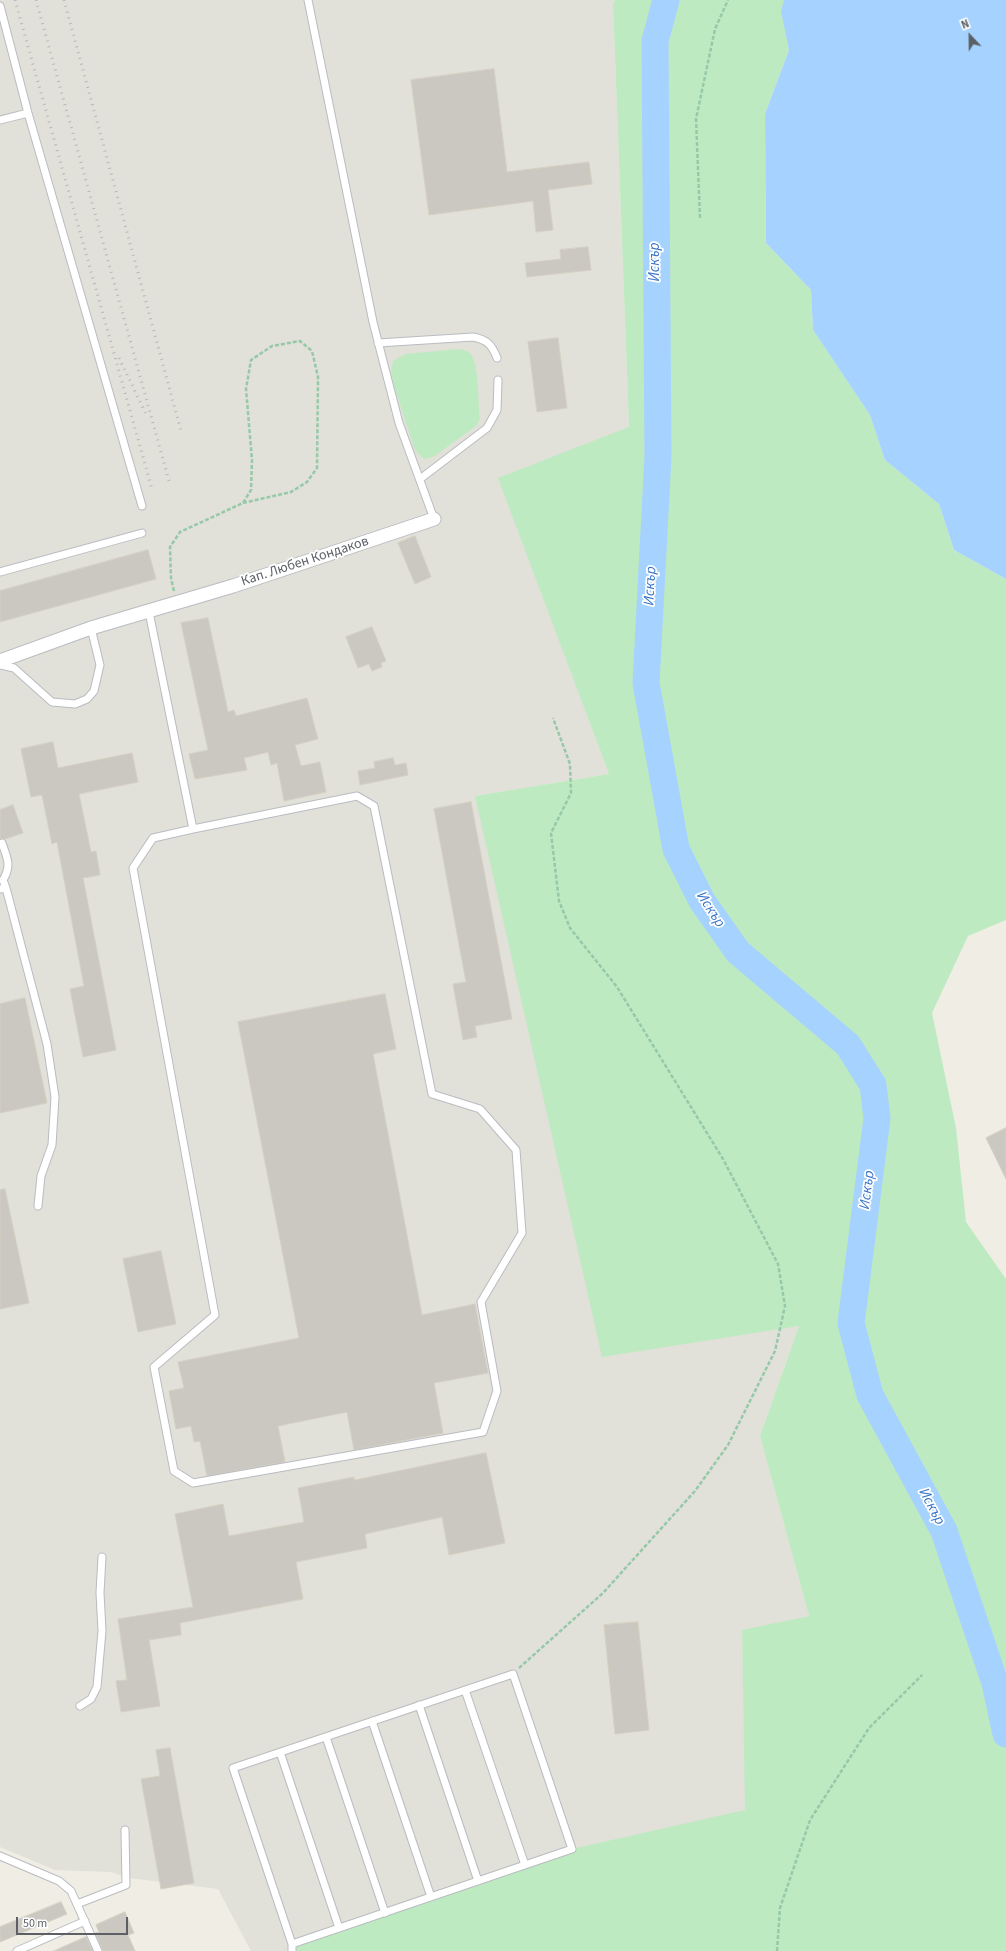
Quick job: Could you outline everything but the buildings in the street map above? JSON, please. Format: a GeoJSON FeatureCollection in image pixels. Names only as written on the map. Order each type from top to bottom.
{"type":"FeatureCollection","features":[{"type":"Feature","properties":{"kind":"street","name":"Кап. Любен Кондаков"},"geometry":{"type":"LineString","coordinates":[[0,661],[91,628],[149,612],[434,519]]}},
{"type":"Feature","properties":{"kind":"lane","name":"Кап. Любен Кондаков"},"geometry":{"type":"LineString","coordinates":[[308,0],[378,343],[399,423],[434,519]]}},
{"type":"Feature","properties":{"kind":"lane"},"geometry":{"type":"LineString","coordinates":[[0,6],[28,113],[142,506]]}},
{"type":"Feature","properties":{"kind":"lane"},"geometry":{"type":"LineString","coordinates":[[0,120],[28,113]]}},
{"type":"Feature","properties":{"kind":"lane"},"geometry":{"type":"LineString","coordinates":[[378,343],[474,338],[484,339],[492,346],[497,358]]}},
{"type":"Feature","properties":{"kind":"lane"},"geometry":{"type":"LineString","coordinates":[[420,479],[487,428],[497,410],[498,380]]}},
{"type":"Feature","properties":{"kind":"lane"},"geometry":{"type":"LineString","coordinates":[[0,572],[142,533]]}},
{"type":"Feature","properties":{"kind":"lane"},"geometry":{"type":"LineString","coordinates":[[149,612],[193,829]]}},
{"type":"Feature","properties":{"kind":"lane"},"geometry":{"type":"LineString","coordinates":[[0,665],[14,668],[52,702],[75,704],[87,699],[94,691],[100,665],[91,628]]}},
{"type":"Feature","properties":{"kind":"lane"},"geometry":{"type":"LineString","coordinates":[[357,796],[374,806],[432,1094],[480,1109],[516,1150],[522,1233],[481,1302],[497,1391],[483,1432],[193,1483],[174,1471],[154,1368],[215,1315],[133,868],[153,838],[193,829],[357,796]]}},
{"type":"Feature","properties":{"kind":"lane"},"geometry":{"type":"LineString","coordinates":[[2,843],[8,860],[8,871],[2,879],[3,888],[47,1044],[55,1097],[52,1145],[41,1176],[38,1206]]}},
{"type":"Feature","properties":{"kind":"lane"},"geometry":{"type":"LineString","coordinates":[[80,1706],[91,1699],[97,1687],[102,1632],[100,1592],[102,1557]]}},
{"type":"Feature","properties":{"kind":"lane"},"geometry":{"type":"LineString","coordinates":[[513,1674],[572,1850],[339,1928],[292,1948],[233,1768],[465,1690],[513,1674]]}},
{"type":"Feature","properties":{"kind":"lane"},"geometry":{"type":"LineString","coordinates":[[465,1690],[525,1866]]}},
{"type":"Feature","properties":{"kind":"lane"},"geometry":{"type":"LineString","coordinates":[[419,1706],[478,1881]]}},
{"type":"Feature","properties":{"kind":"lane"},"geometry":{"type":"LineString","coordinates":[[372,1721],[431,1897]]}},
{"type":"Feature","properties":{"kind":"lane"},"geometry":{"type":"LineString","coordinates":[[326,1737],[385,1913]]}},
{"type":"Feature","properties":{"kind":"lane"},"geometry":{"type":"LineString","coordinates":[[280,1752],[339,1928]]}},
{"type":"Feature","properties":{"kind":"lane"},"geometry":{"type":"LineString","coordinates":[[77,1904],[126,1885],[125,1830]]}},
{"type":"Feature","properties":{"kind":"lane"},"geometry":{"type":"LineString","coordinates":[[0,1856],[59,1881],[71,1891],[98,1951]]}},
{"type":"Feature","properties":{"kind":"lane"},"geometry":{"type":"LineString","coordinates":[[17,1951],[85,1921]]}},
{"type":"Feature","properties":{"kind":"path"},"geometry":{"type":"LineString","coordinates":[[700,218],[696,119],[715,29],[728,0]]}},
{"type":"Feature","properties":{"kind":"path"},"geometry":{"type":"LineString","coordinates":[[176,603],[171,578],[170,547],[180,532],[243,503],[291,492],[307,482],[316,468],[318,377],[312,351],[300,341],[272,346],[251,360],[246,389],[252,460],[251,490],[243,503]]}},
{"type":"Feature","properties":{"kind":"path"},"geometry":{"type":"LineString","coordinates":[[513,1674],[603,1593],[695,1491],[728,1445],[775,1352],[785,1306],[778,1264],[723,1159],[617,986],[570,928],[559,901],[551,832],[571,794],[570,764],[553,718]]}},
{"type":"Feature","properties":{"kind":"path"},"geometry":{"type":"LineString","coordinates":[[777,1951],[780,1908],[810,1820],[869,1728],[922,1675]]}},
{"type":"Feature","properties":{"kind":"shaded area"},"geometry":{"type":"Polygon","coordinates":[[[0,0],[615,0],[613,4],[629,428],[499,478],[609,774],[475,796],[799,1326],[760,1436],[809,1616],[742,1631],[746,1810],[447,1951],[251,1951],[218,1889],[129,1878],[111,1872],[55,1870],[0,1847],[0,0]]]}},
{"type":"Feature","properties":{"kind":"green space"},"geometry":{"type":"Polygon","coordinates":[[[615,0],[784,0],[782,11],[789,50],[765,114],[766,243],[811,290],[813,330],[870,415],[885,460],[939,504],[954,550],[1006,579],[1006,920],[968,936],[932,1013],[956,1128],[966,1222],[1006,1279],[1006,1951],[292,1951],[292,1944],[572,1849],[745,1810],[742,1630],[809,1616],[760,1436],[799,1326],[602,1357],[475,796],[609,774],[498,478],[629,427],[613,4],[615,0]]]}},
{"type":"Feature","properties":{"kind":"green space"},"geometry":{"type":"Polygon","coordinates":[[[459,349],[470,353],[474,362],[477,377],[480,419],[476,426],[433,457],[424,459],[415,450],[394,386],[391,372],[393,361],[405,354],[459,349]]]}},
{"type":"Feature","properties":{"kind":"water"},"geometry":{"type":"Polygon","coordinates":[[[784,0],[1006,0],[1006,579],[954,550],[939,504],[885,460],[870,415],[813,330],[811,290],[766,243],[765,114],[789,50],[781,11],[784,0]]]}},
{"type":"Feature","properties":{"kind":"waterway","name":"Искър"},"geometry":{"type":"LineString","coordinates":[[666,0],[655,41],[658,456],[646,683],[676,849],[702,901],[738,952],[848,1045],[873,1085],[877,1118],[851,1323],[870,1395],[944,1531],[995,1683],[1006,1734]]}},
{"type":"Feature","properties":{"kind":"railway"},"geometry":{"type":"LineString","coordinates":[[15,0],[152,489]]}},
{"type":"Feature","properties":{"kind":"railway"},"geometry":{"type":"LineString","coordinates":[[36,0],[169,481]]}},
{"type":"Feature","properties":{"kind":"railway"},"geometry":{"type":"LineString","coordinates":[[64,0],[181,431]]}},
{"type":"Feature","properties":{"kind":"railway"},"geometry":{"type":"LineString","coordinates":[[119,358],[146,414]]}}]}
